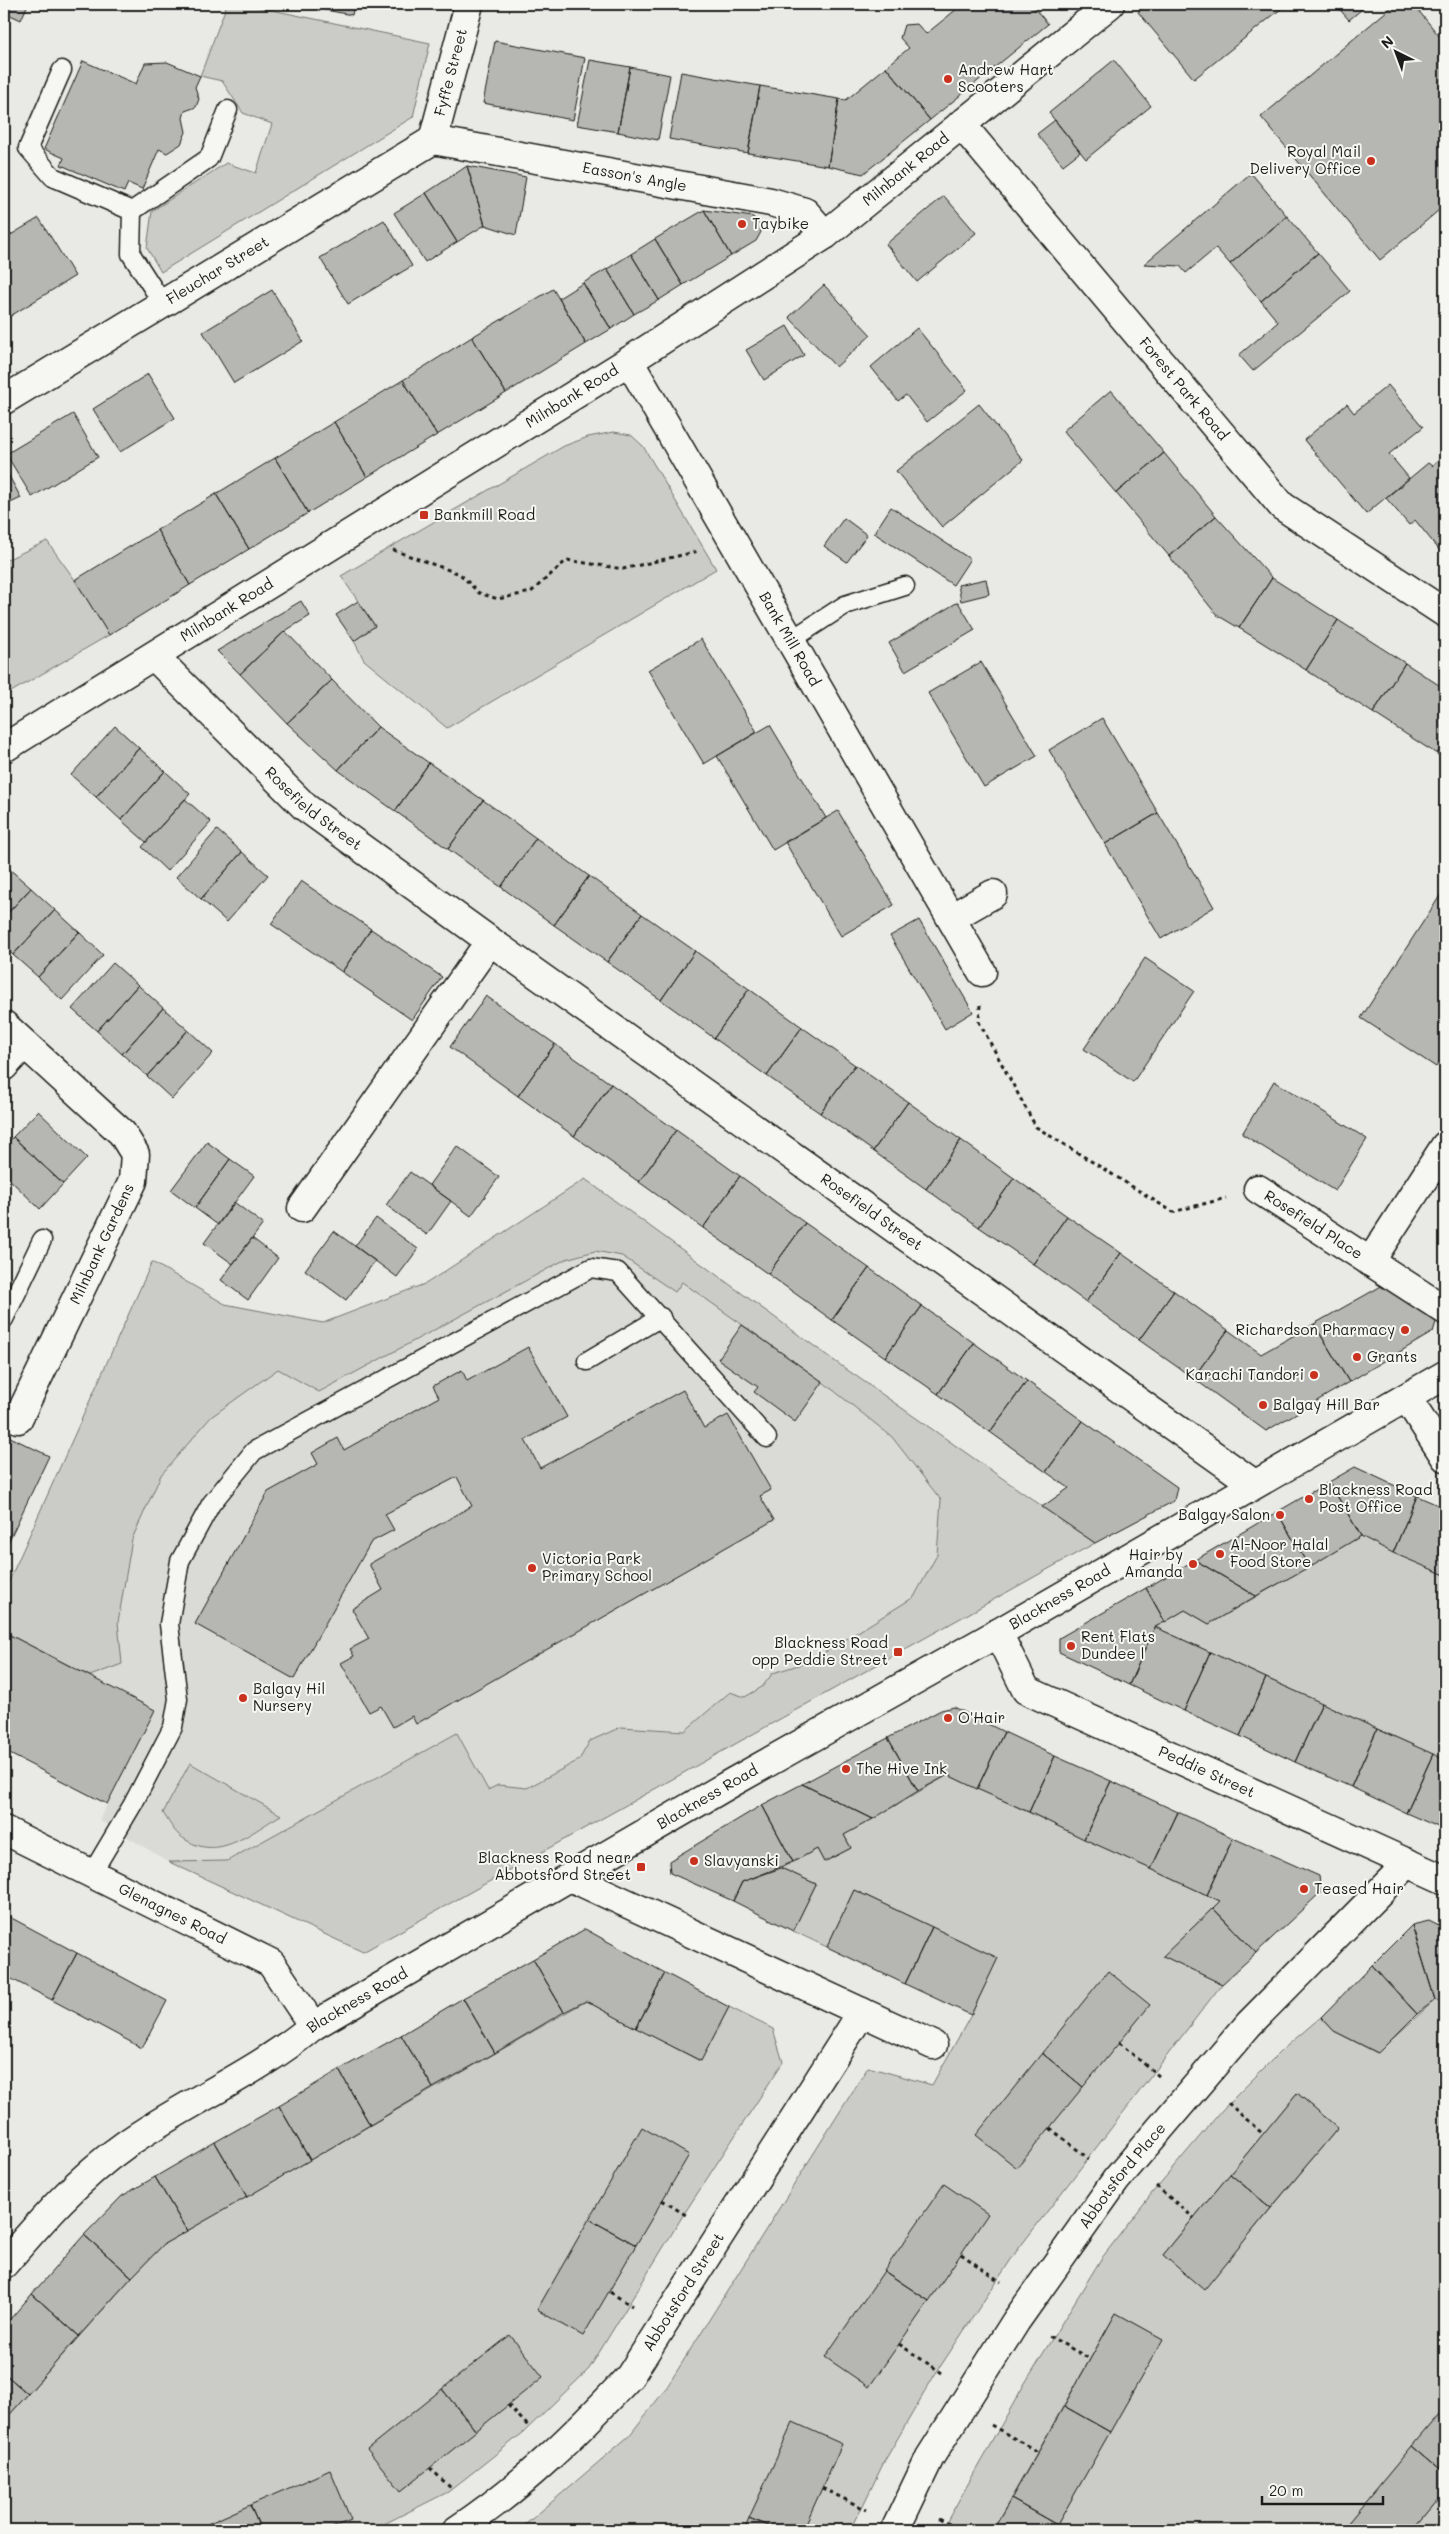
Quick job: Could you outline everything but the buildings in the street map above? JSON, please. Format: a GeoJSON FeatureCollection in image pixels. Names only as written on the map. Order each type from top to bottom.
{"type":"FeatureCollection","features":[{"type":"Feature","properties":{"kind":"street","name":"Fyffe Street"},"geometry":{"type":"LineString","coordinates":[[433,140],[469,4]]}},
{"type":"Feature","properties":{"kind":"street","name":"Milnbank Road"},"geometry":{"type":"LineString","coordinates":[[4,748],[372,518],[629,361],[825,235],[1110,4]]}},
{"type":"Feature","properties":{"kind":"street","name":"Forest Park Road"},"geometry":{"type":"LineString","coordinates":[[961,124],[1282,506],[1445,613]]}},
{"type":"Feature","properties":{"kind":"street","name":"Easson's Angle"},"geometry":{"type":"LineString","coordinates":[[433,140],[771,202],[805,212],[825,235]]}},
{"type":"Feature","properties":{"kind":"street","name":"Fleuchar Street"},"geometry":{"type":"LineString","coordinates":[[4,400],[433,140]]}},
{"type":"Feature","properties":{"kind":"street","name":"Bank Mill Road"},"geometry":{"type":"LineString","coordinates":[[629,361],[982,972]]}},
{"type":"Feature","properties":{"kind":"street","name":"Rosefield Street"},"geometry":{"type":"LineString","coordinates":[[154,656],[305,806],[490,941],[1254,1484]]}},
{"type":"Feature","properties":{"kind":"street"},"geometry":{"type":"LineString","coordinates":[[951,918],[993,894]]}},
{"type":"Feature","properties":{"kind":"street"},"geometry":{"type":"LineString","coordinates":[[302,1208],[490,941]]}},
{"type":"Feature","properties":{"kind":"street","name":"Milnbank Gardens"},"geometry":{"type":"LineString","coordinates":[[4,1025],[122,1133],[134,1154],[133,1181],[18,1419]]}},
{"type":"Feature","properties":{"kind":"street"},"geometry":{"type":"LineString","coordinates":[[4,1066],[24,1044]]}},
{"type":"Feature","properties":{"kind":"street","name":"Rosefield Place"},"geometry":{"type":"LineString","coordinates":[[1370,1262],[1445,1146]]}},
{"type":"Feature","properties":{"kind":"street","name":"Rosefield Place"},"geometry":{"type":"LineString","coordinates":[[1258,1189],[1445,1310]]}},
{"type":"Feature","properties":{"kind":"street","name":"Blackness Road"},"geometry":{"type":"LineString","coordinates":[[4,2264],[77,2183],[125,2144],[286,2049],[313,2026],[742,1777],[998,1633],[1445,1375]]}},
{"type":"Feature","properties":{"kind":"street"},"geometry":{"type":"LineString","coordinates":[[1407,1398],[1445,1457]]}},
{"type":"Feature","properties":{"kind":"street","name":"Peddie Street"},"geometry":{"type":"LineString","coordinates":[[998,1633],[1026,1690],[1445,1880]]}},
{"type":"Feature","properties":{"kind":"street","name":"Glenagnes Road"},"geometry":{"type":"LineString","coordinates":[[4,1830],[92,1872],[271,1963],[313,2026]]}},
{"type":"Feature","properties":{"kind":"street","name":"Abbotsford Place"},"geometry":{"type":"LineString","coordinates":[[895,2530],[930,2457],[1001,2345],[1116,2180],[1249,2024],[1408,1864]]}},
{"type":"Feature","properties":{"kind":"street"},"geometry":{"type":"LineString","coordinates":[[570,1877],[933,2044]]}},
{"type":"Feature","properties":{"kind":"street","name":"Abbotsford Street"},"geometry":{"type":"LineString","coordinates":[[457,2530],[487,2510],[585,2425],[630,2376],[862,2012]]}},
{"type":"Feature","properties":{"kind":"lane"},"geometry":{"type":"LineString","coordinates":[[62,70],[28,148],[53,177],[132,211]]}},
{"type":"Feature","properties":{"kind":"lane"},"geometry":{"type":"LineString","coordinates":[[132,211],[209,158],[228,110]]}},
{"type":"Feature","properties":{"kind":"lane"},"geometry":{"type":"LineString","coordinates":[[132,211],[131,254],[163,304]]}},
{"type":"Feature","properties":{"kind":"lane"},"geometry":{"type":"LineString","coordinates":[[791,640],[845,605],[906,586]]}},
{"type":"Feature","properties":{"kind":"lane"},"geometry":{"type":"LineString","coordinates":[[4,1319],[42,1240]]}},
{"type":"Feature","properties":{"kind":"lane"},"geometry":{"type":"LineString","coordinates":[[92,1872],[133,1804],[173,1727],[178,1699],[170,1624],[180,1561],[211,1504],[254,1451],[591,1268],[618,1272],[767,1438]]}},
{"type":"Feature","properties":{"kind":"lane"},"geometry":{"type":"LineString","coordinates":[[587,1361],[661,1318]]}},
{"type":"Feature","properties":{"kind":"path"},"geometry":{"type":"LineString","coordinates":[[372,518],[390,548],[460,574],[479,593],[498,599],[531,592],[567,560],[623,569],[705,550],[731,537]]}},
{"type":"Feature","properties":{"kind":"path"},"geometry":{"type":"LineString","coordinates":[[982,972],[979,1022],[1036,1127],[1173,1212],[1258,1189]]}},
{"type":"Feature","properties":{"kind":"path"},"geometry":{"type":"LineString","coordinates":[[1119,2043],[1163,2078]]}},
{"type":"Feature","properties":{"kind":"path"},"geometry":{"type":"LineString","coordinates":[[1223,2100],[1263,2134]]}},
{"type":"Feature","properties":{"kind":"path"},"geometry":{"type":"LineString","coordinates":[[1050,2128],[1082,2154]]}},
{"type":"Feature","properties":{"kind":"path"},"geometry":{"type":"LineString","coordinates":[[1150,2181],[1194,2218]]}},
{"type":"Feature","properties":{"kind":"path"},"geometry":{"type":"LineString","coordinates":[[662,2200],[695,2221]]}},
{"type":"Feature","properties":{"kind":"path"},"geometry":{"type":"LineString","coordinates":[[961,2254],[993,2277]]}},
{"type":"Feature","properties":{"kind":"path"},"geometry":{"type":"LineString","coordinates":[[610,2292],[633,2307]]}},
{"type":"Feature","properties":{"kind":"path"},"geometry":{"type":"LineString","coordinates":[[1045,2333],[1090,2359]]}},
{"type":"Feature","properties":{"kind":"path"},"geometry":{"type":"LineString","coordinates":[[899,2344],[944,2374]]}},
{"type":"Feature","properties":{"kind":"path"},"geometry":{"type":"LineString","coordinates":[[508,2405],[534,2433]]}},
{"type":"Feature","properties":{"kind":"path"},"geometry":{"type":"LineString","coordinates":[[991,2425],[1038,2452]]}},
{"type":"Feature","properties":{"kind":"path"},"geometry":{"type":"LineString","coordinates":[[430,2468],[458,2495]]}},
{"type":"Feature","properties":{"kind":"path"},"geometry":{"type":"LineString","coordinates":[[822,2488],[857,2505]]}},
{"type":"Feature","properties":{"kind":"path"},"geometry":{"type":"LineString","coordinates":[[939,2519],[961,2530]]}},
{"type":"Feature","properties":{"kind":"shaded area"},"geometry":{"type":"Polygon","coordinates":[[[227,4],[243,4],[430,43],[413,117],[161,272],[147,248],[152,211],[226,163],[256,173],[272,124],[243,113],[222,81],[200,76],[227,4]]]}},
{"type":"Feature","properties":{"kind":"shaded area"},"geometry":{"type":"Polygon","coordinates":[[[614,432],[631,435],[643,446],[716,569],[447,728],[364,660],[354,641],[375,626],[341,576],[564,446],[588,437],[614,432]]]}},
{"type":"Feature","properties":{"kind":"shaded area"},"geometry":{"type":"Polygon","coordinates":[[[47,541],[75,580],[109,635],[4,696],[4,561],[47,541]]]}},
{"type":"Feature","properties":{"kind":"shaded area","name":"Victoria Park Primary School"},"geometry":{"type":"Polygon","coordinates":[[[585,1179],[836,1362],[1095,1543],[363,1952],[169,1862],[99,1820],[155,1710],[4,1632],[4,1592],[152,1262],[225,1304],[323,1323],[427,1283],[585,1179]]]}},
{"type":"Feature","properties":{"kind":"shaded area"},"geometry":{"type":"Polygon","coordinates":[[[585,1179],[836,1362],[1095,1543],[363,1952],[169,1862],[227,1861],[457,1733],[488,1790],[498,1785],[527,1788],[579,1760],[590,1741],[621,1727],[685,1731],[730,1692],[745,1697],[762,1687],[773,1673],[811,1661],[914,1597],[937,1555],[941,1500],[892,1437],[823,1382],[682,1282],[675,1292],[622,1256],[595,1251],[566,1259],[319,1392],[278,1369],[211,1417],[161,1475],[132,1539],[118,1622],[122,1664],[90,1676],[4,1632],[4,1592],[152,1262],[225,1304],[323,1323],[427,1283],[585,1179]]]}},
{"type":"Feature","properties":{"kind":"shaded area"},"geometry":{"type":"Polygon","coordinates":[[[1361,1536],[1445,1575],[1445,1760],[1155,1627],[1185,1610],[1209,1624],[1361,1536]]]}},
{"type":"Feature","properties":{"kind":"shaded area"},"geometry":{"type":"Polygon","coordinates":[[[190,1763],[281,1815],[244,1838],[232,1843],[219,1847],[193,1844],[177,1833],[163,1813],[190,1763]]]}},
{"type":"Feature","properties":{"kind":"shaded area"},"geometry":{"type":"Polygon","coordinates":[[[948,1775],[1220,1901],[1164,1956],[1222,1984],[1016,2252],[934,2376],[884,2462],[851,2530],[519,2530],[629,2436],[665,2390],[868,2067],[932,2085],[971,2015],[997,1958],[854,1890],[827,1947],[793,1931],[816,1884],[781,1868],[817,1849],[824,1862],[851,1848],[844,1835],[948,1775]]]}},
{"type":"Feature","properties":{"kind":"shaded area"},"geometry":{"type":"Polygon","coordinates":[[[1435,2000],[1445,2004],[1445,2407],[1342,2530],[1054,2530],[1162,2339],[1116,2313],[993,2530],[942,2530],[1025,2383],[1101,2259],[1152,2193],[1223,2109],[1282,2050],[1321,2017],[1334,2031],[1377,2053],[1435,2000]],[[1297,2093],[1163,2255],[1204,2289],[1338,2128],[1297,2093]]]}},
{"type":"Feature","properties":{"kind":"shaded area"},"geometry":{"type":"Polygon","coordinates":[[[586,2001],[700,2061],[729,2007],[773,2029],[783,2062],[682,2217],[589,2369],[524,2432],[448,2492],[372,2530],[4,2530],[4,2421],[132,2277],[164,2244],[586,2001]]]}},
{"type":"Feature","properties":{"kind":"shaded area"},"geometry":{"type":"Polygon","coordinates":[[[1445,2492],[1445,2530],[1413,2530],[1445,2492]]]}},
{"type":"Feature","properties":{"kind":"place","name":"Andrew Hart Scooters"},"geometry":{"type":"Point","coordinates":[948,79]}},
{"type":"Feature","properties":{"kind":"place","name":"Royal Mail Delivery Office"},"geometry":{"type":"Point","coordinates":[1371,161]}},
{"type":"Feature","properties":{"kind":"place","name":"Taybike"},"geometry":{"type":"Point","coordinates":[742,224]}},
{"type":"Feature","properties":{"kind":"place","name":"Bankmill Road"},"geometry":{"type":"Point","coordinates":[424,515]}},
{"type":"Feature","properties":{"kind":"place","name":"Richardson Pharmacy"},"geometry":{"type":"Point","coordinates":[1405,1330]}},
{"type":"Feature","properties":{"kind":"place","name":"Grants"},"geometry":{"type":"Point","coordinates":[1357,1357]}},
{"type":"Feature","properties":{"kind":"place","name":"Karachi Tandori"},"geometry":{"type":"Point","coordinates":[1314,1375]}},
{"type":"Feature","properties":{"kind":"place","name":"Balgay Hill Bar"},"geometry":{"type":"Point","coordinates":[1263,1405]}},
{"type":"Feature","properties":{"kind":"place","name":"Blackness Road Post Office"},"geometry":{"type":"Point","coordinates":[1309,1499]}},
{"type":"Feature","properties":{"kind":"place","name":"Balgay Salon"},"geometry":{"type":"Point","coordinates":[1280,1515]}},
{"type":"Feature","properties":{"kind":"place","name":"Al-Noor Halal Food Store"},"geometry":{"type":"Point","coordinates":[1220,1554]}},
{"type":"Feature","properties":{"kind":"place","name":"Hair by Amanda"},"geometry":{"type":"Point","coordinates":[1193,1564]}},
{"type":"Feature","properties":{"kind":"place","name":"Victoria Park Primary School"},"geometry":{"type":"Point","coordinates":[532,1568]}},
{"type":"Feature","properties":{"kind":"place","name":"Rent Flats Dundee l"},"geometry":{"type":"Point","coordinates":[1071,1646]}},
{"type":"Feature","properties":{"kind":"place","name":"Blackness Road opp Peddie Street"},"geometry":{"type":"Point","coordinates":[898,1652]}},
{"type":"Feature","properties":{"kind":"place","name":"Balgay Hil Nursery"},"geometry":{"type":"Point","coordinates":[243,1698]}},
{"type":"Feature","properties":{"kind":"place","name":"O'Hair"},"geometry":{"type":"Point","coordinates":[948,1718]}},
{"type":"Feature","properties":{"kind":"place","name":"The Hive Ink"},"geometry":{"type":"Point","coordinates":[846,1769]}},
{"type":"Feature","properties":{"kind":"place","name":"Slavyanski"},"geometry":{"type":"Point","coordinates":[694,1861]}},
{"type":"Feature","properties":{"kind":"place","name":"Blackness Road near Abbotsford Street"},"geometry":{"type":"Point","coordinates":[641,1867]}},
{"type":"Feature","properties":{"kind":"place","name":"Teased Hair"},"geometry":{"type":"Point","coordinates":[1304,1889]}}]}
